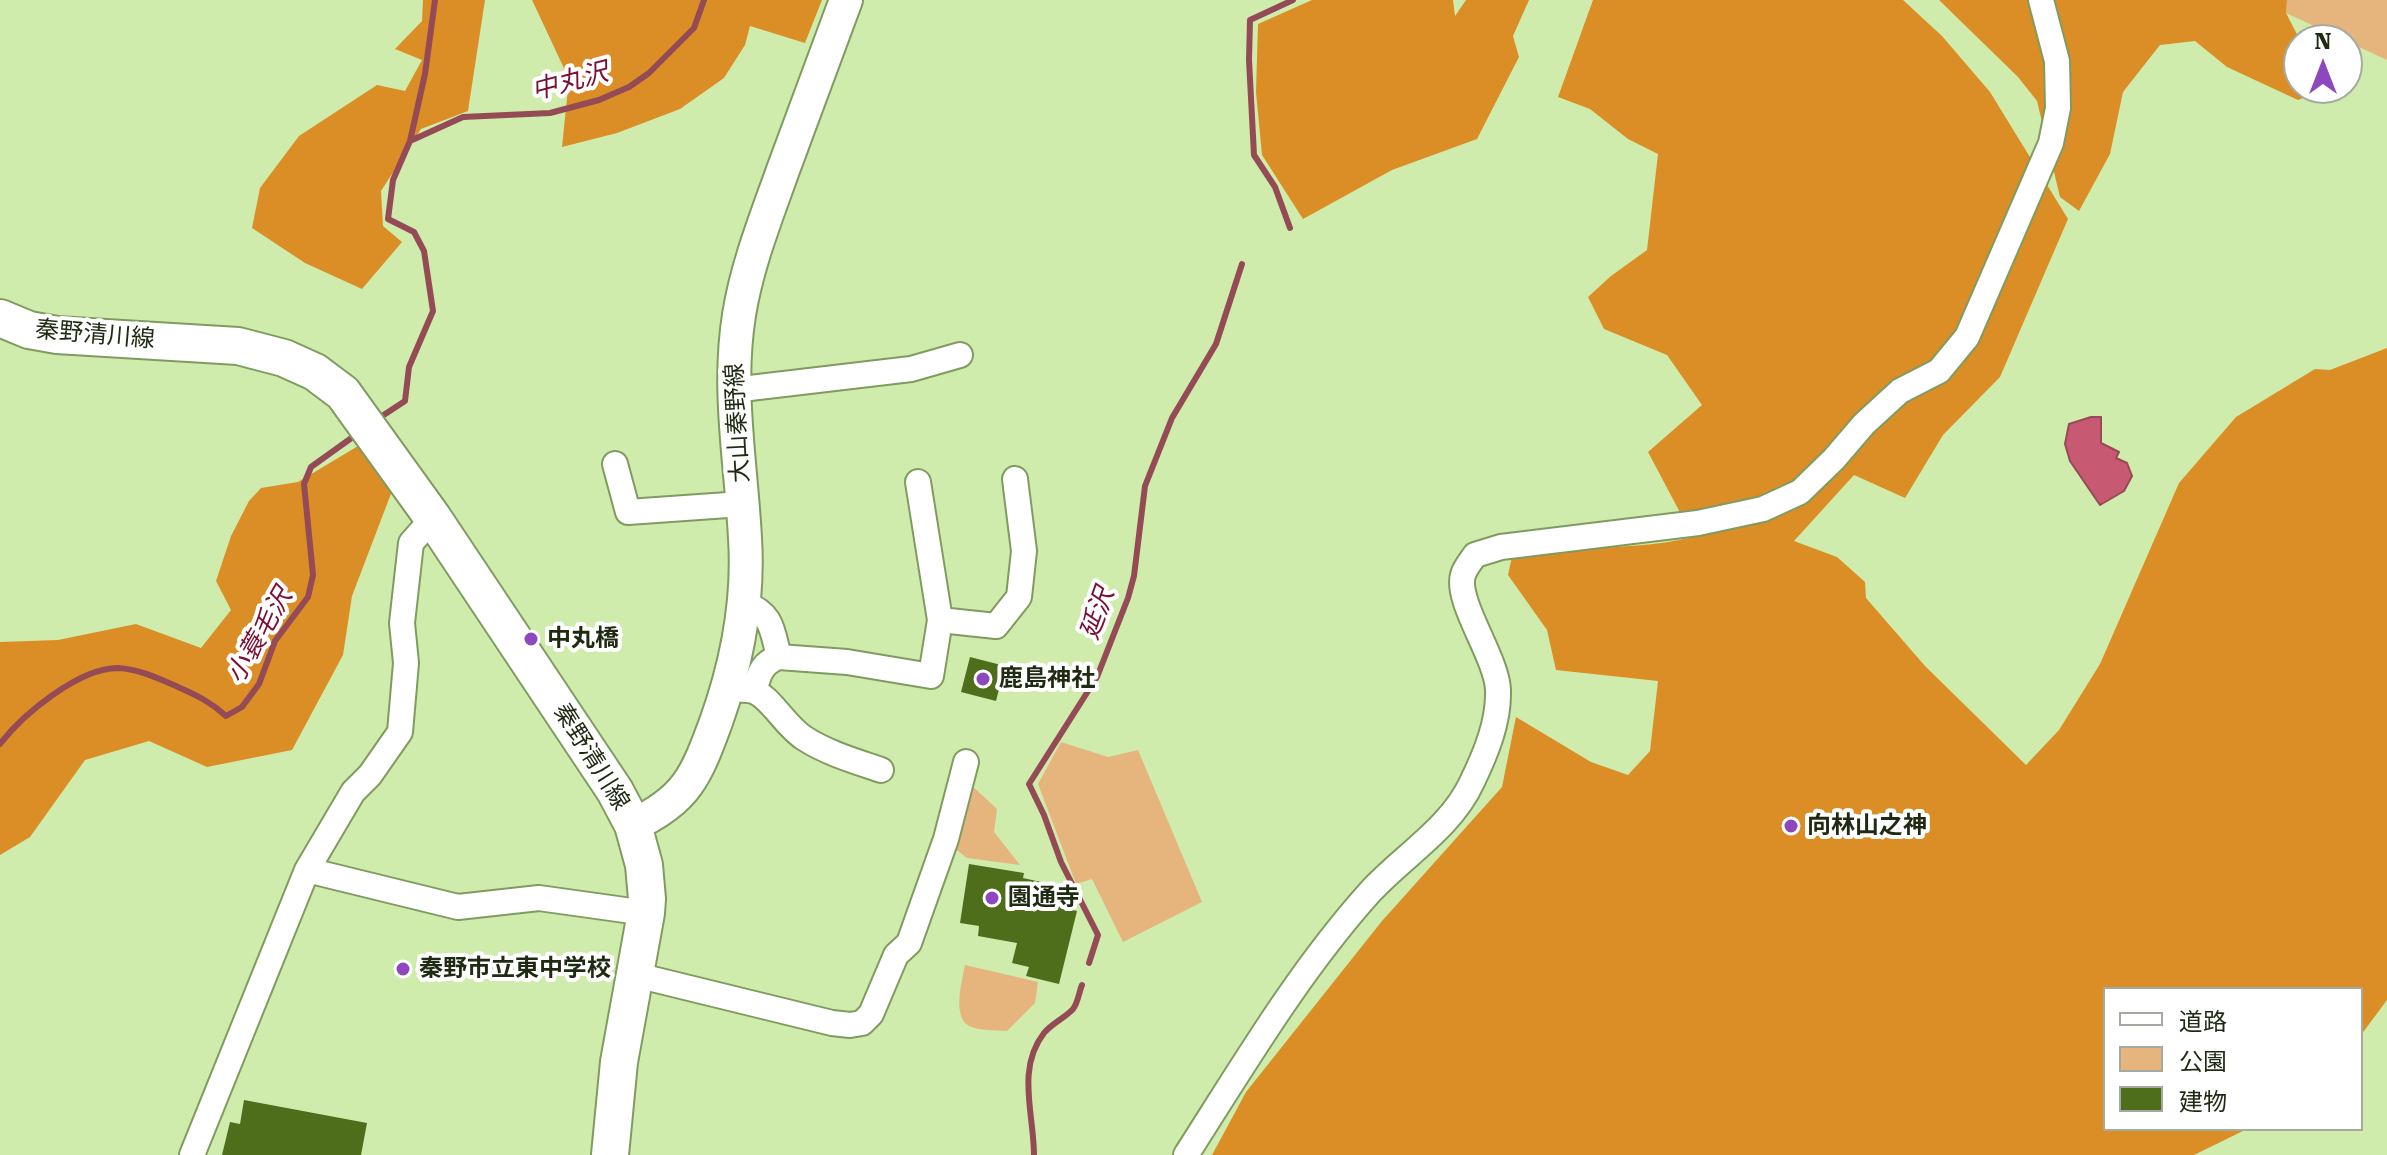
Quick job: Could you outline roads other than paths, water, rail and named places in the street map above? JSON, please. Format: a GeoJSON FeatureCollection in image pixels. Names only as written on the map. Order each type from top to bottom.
{"type":"FeatureCollection","features":[{"type":"Feature","properties":{"kind":"main road","name":"大山秦野線"},"geometry":{"type":"LineString","coordinates":[[633,825],[656,815],[686,789],[741,690],[745,537],[733,390],[739,313],[758,237],[846,0]]}},
{"type":"Feature","properties":{"kind":"main road","name":"秦野清川線"},"geometry":{"type":"LineString","coordinates":[[1,319],[29,330],[57,335],[238,346],[284,358],[315,372],[343,393],[362,415],[615,791],[633,825],[644,865],[646,913],[619,1062],[610,1155]]}},
{"type":"Feature","properties":{"kind":"street"},"geometry":{"type":"LineString","coordinates":[[1195,1151],[1321,953],[1371,892],[1451,814],[1471,785],[1495,726],[1498,688],[1491,660],[1464,597],[1462,577],[1475,555],[1501,547],[1698,523],[1763,509],[1800,492],[1864,424],[1900,391],[1939,371],[1967,337],[2051,143],[2058,108],[2057,61],[2041,0]]}},
{"type":"Feature","properties":{"kind":"street"},"geometry":{"type":"LineString","coordinates":[[733,390],[911,369],[960,355]]}},
{"type":"Feature","properties":{"kind":"street"},"geometry":{"type":"LineString","coordinates":[[615,464],[628,512],[742,504]]}},
{"type":"Feature","properties":{"kind":"street"},"geometry":{"type":"LineString","coordinates":[[940,620],[996,626],[1019,597],[1024,551],[1015,479]]}},
{"type":"Feature","properties":{"kind":"street"},"geometry":{"type":"LineString","coordinates":[[881,770],[822,749],[800,736],[781,719],[767,699],[741,690],[768,660],[779,657],[847,662],[931,676],[940,620],[918,482]]}},
{"type":"Feature","properties":{"kind":"street"},"geometry":{"type":"LineString","coordinates":[[192,1155],[307,870],[353,792],[370,775],[400,732],[406,663],[402,623],[411,543],[433,518]]}},
{"type":"Feature","properties":{"kind":"street"},"geometry":{"type":"LineString","coordinates":[[744,603],[759,609],[770,621],[779,657]]}},
{"type":"Feature","properties":{"kind":"street"},"geometry":{"type":"LineString","coordinates":[[636,975],[832,1023],[862,1023],[871,1014],[896,955],[909,943],[946,839],[966,762]]}},
{"type":"Feature","properties":{"kind":"street"},"geometry":{"type":"LineString","coordinates":[[307,870],[458,907],[539,898],[646,913]]}},
{"type":"Feature","properties":{"kind":"waterway","name":"小蓑毛沢"},"geometry":{"type":"LineString","coordinates":[[376,420],[405,401],[409,367],[433,311],[424,251],[414,232],[388,219],[393,180],[410,141],[425,74],[435,0]]}},
{"type":"Feature","properties":{"kind":"waterway","name":"中丸沢"},"geometry":{"type":"LineString","coordinates":[[410,141],[463,117],[550,113],[599,100],[629,87],[649,73],[694,28],[704,0]]}},
{"type":"Feature","properties":{"kind":"waterway","name":"延沢"},"geometry":{"type":"LineString","coordinates":[[1290,228],[1275,187],[1254,155],[1249,60],[1250,20],[1293,0]]}},
{"type":"Feature","properties":{"kind":"waterway","name":"延沢"},"geometry":{"type":"LineString","coordinates":[[1089,963],[1098,935],[1061,862],[1029,784],[1097,677],[1134,576],[1145,486],[1172,418],[1216,344],[1242,264]]}},
{"type":"Feature","properties":{"kind":"waterway","name":"小蓑毛沢"},"geometry":{"type":"LineString","coordinates":[[0,744],[23,719],[53,695],[103,670],[118,668],[149,675],[197,696],[226,716],[242,707],[259,684],[275,641],[308,597],[313,575],[304,484],[311,467],[357,434]]}},
{"type":"Feature","properties":{"kind":"waterway","name":"延沢"},"geometry":{"type":"LineString","coordinates":[[1034,1155],[1028,1092],[1031,1061],[1044,1033],[1075,1007],[1082,985]]}},
{"type":"Feature","properties":{"kind":"place","name":"中丸橋"},"geometry":{"type":"Point","coordinates":[531,639]}},
{"type":"Feature","properties":{"kind":"place","name":"鹿島神社"},"geometry":{"type":"Point","coordinates":[983,679]}},
{"type":"Feature","properties":{"kind":"place","name":"向林山之神"},"geometry":{"type":"Point","coordinates":[1791,826]}},
{"type":"Feature","properties":{"kind":"place","name":"園通寺"},"geometry":{"type":"Point","coordinates":[992,898]}},
{"type":"Feature","properties":{"kind":"place","name":"秦野市立東中学校"},"geometry":{"type":"Point","coordinates":[403,969]}}]}
